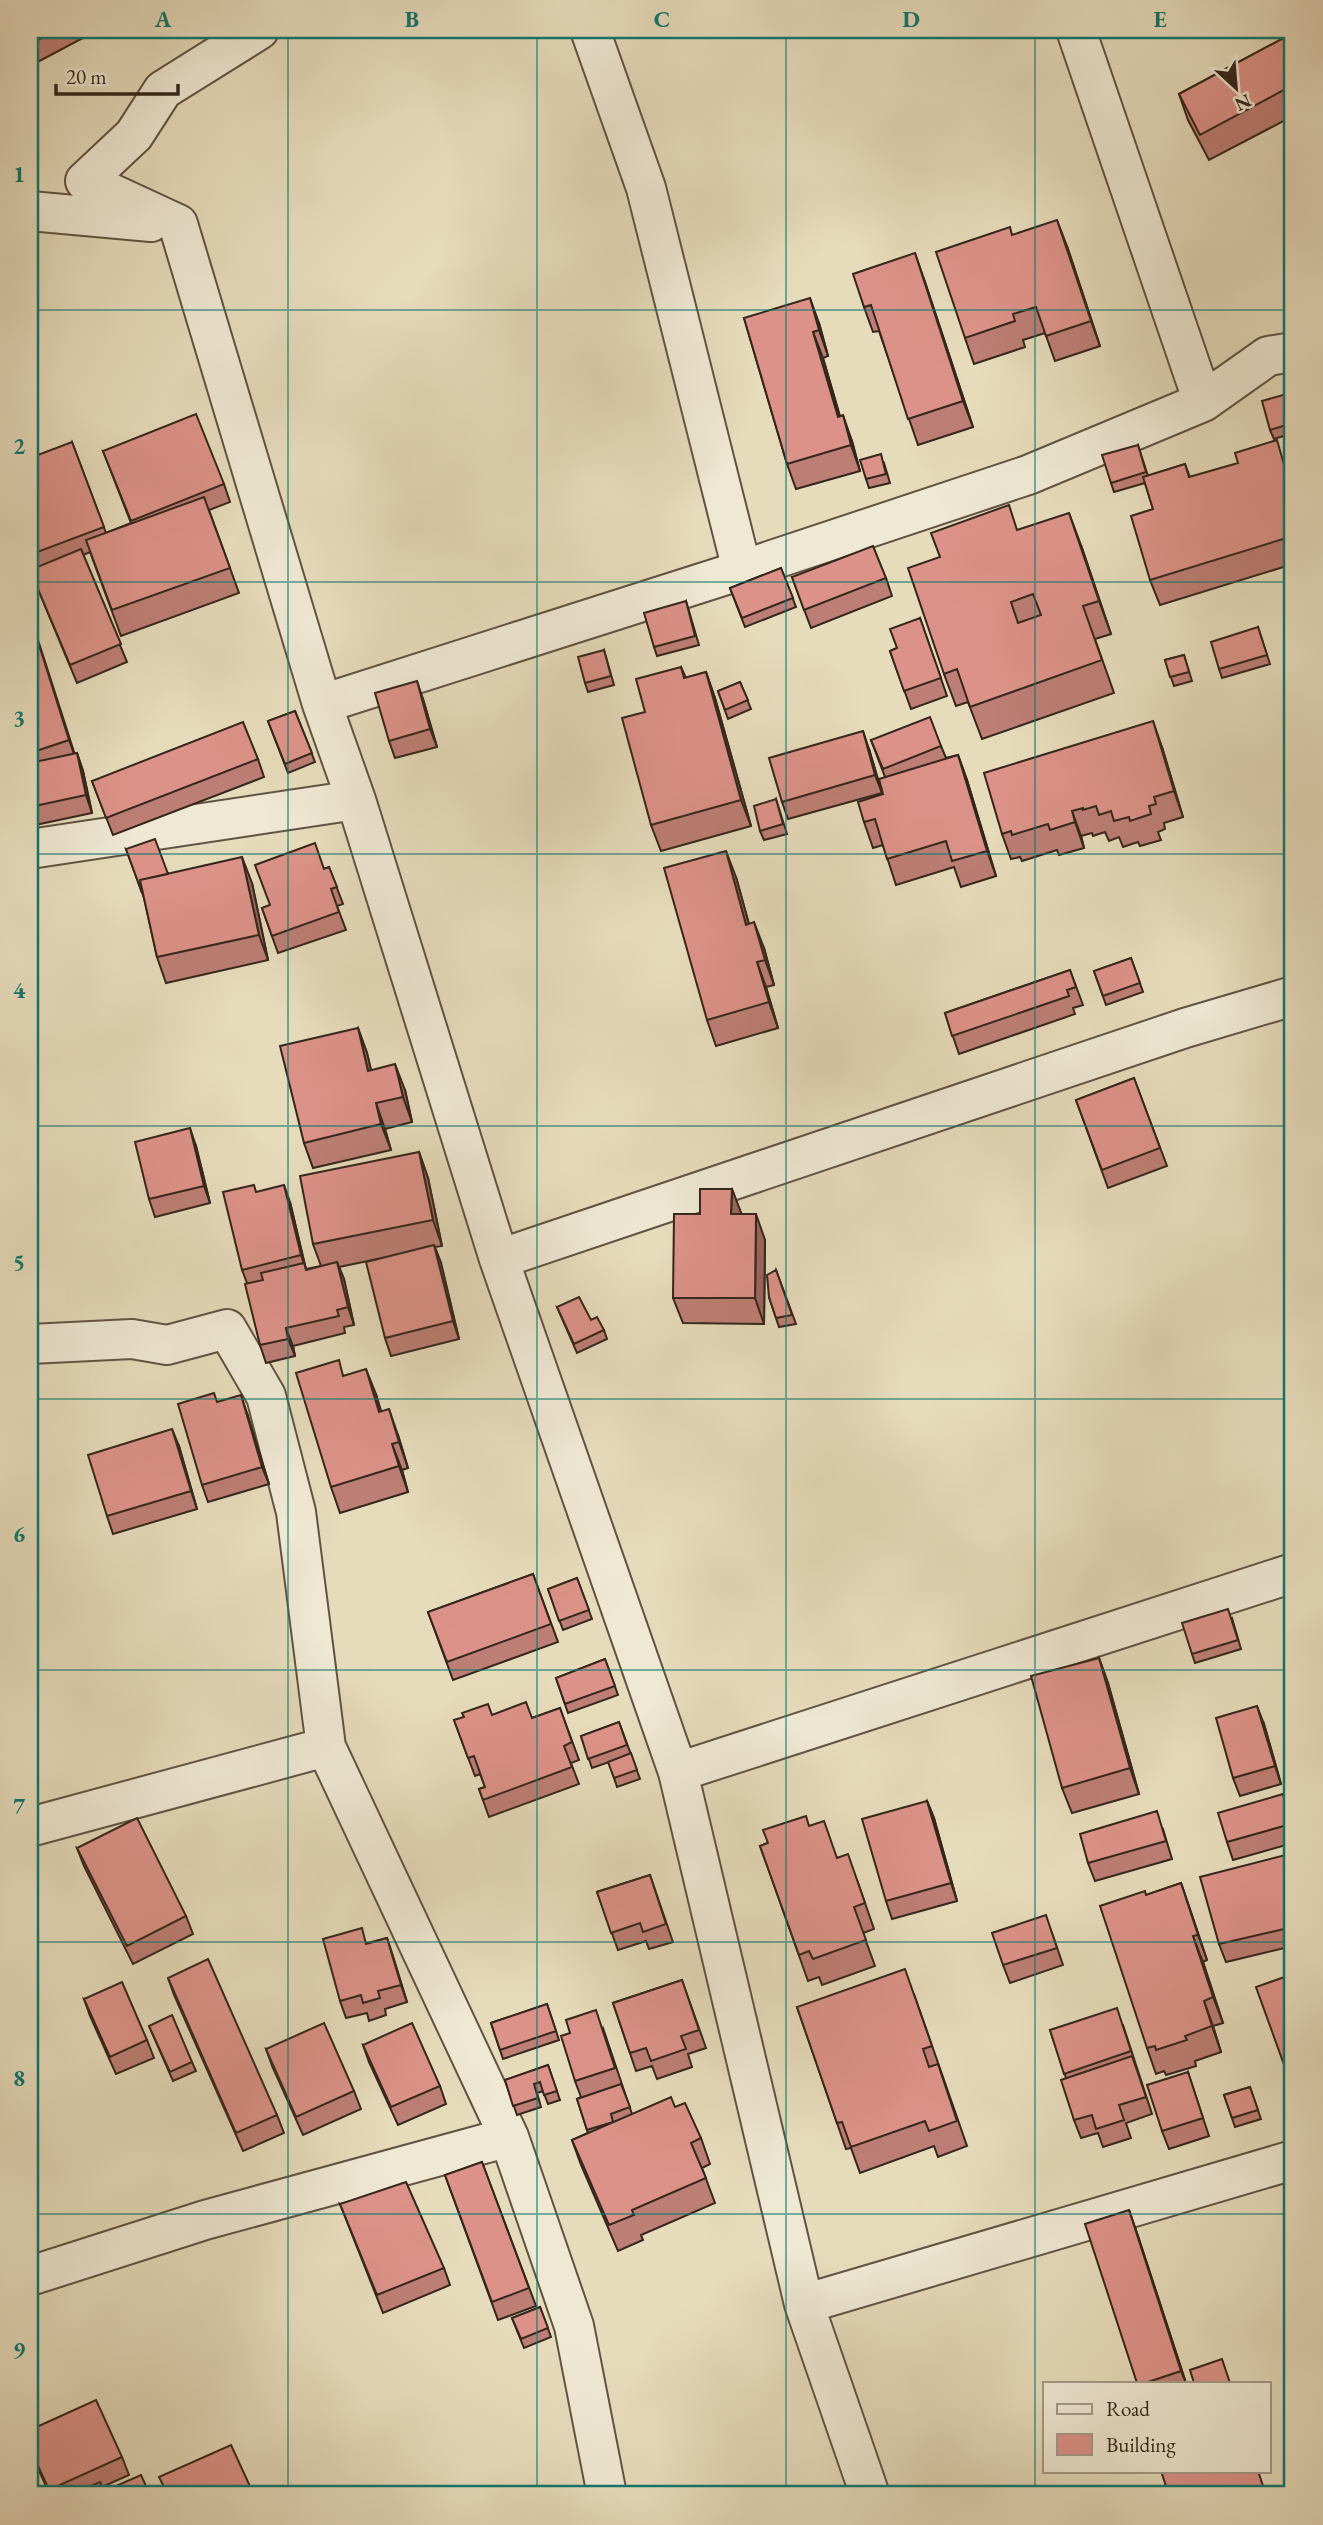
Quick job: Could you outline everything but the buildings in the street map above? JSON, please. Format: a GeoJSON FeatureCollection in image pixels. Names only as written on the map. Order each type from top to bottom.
{"type":"FeatureCollection","features":[{"type":"Feature","properties":{"kind":"street"},"geometry":{"type":"LineString","coordinates":[[259,30],[163,90],[134,135],[85,181],[178,224],[322,704],[356,800],[499,1259],[678,1772],[804,2304],[870,2495]]}},
{"type":"Feature","properties":{"kind":"street"},"geometry":{"type":"LineString","coordinates":[[590,30],[646,188],[742,570]]}},
{"type":"Feature","properties":{"kind":"street"},"geometry":{"type":"LineString","coordinates":[[1076,30],[1203,401]]}},
{"type":"Feature","properties":{"kind":"street"},"geometry":{"type":"LineString","coordinates":[[30,211],[178,224]]}},
{"type":"Feature","properties":{"kind":"street"},"geometry":{"type":"LineString","coordinates":[[322,704],[742,570],[1028,475],[1203,401],[1268,356],[1293,352]]}},
{"type":"Feature","properties":{"kind":"street"},"geometry":{"type":"LineString","coordinates":[[30,849],[356,800]]}},
{"type":"Feature","properties":{"kind":"street"},"geometry":{"type":"LineString","coordinates":[[499,1259],[1185,1028],[1293,996]]}},
{"type":"Feature","properties":{"kind":"street"},"geometry":{"type":"LineString","coordinates":[[30,1344],[132,1339],[167,1345],[228,1329],[266,1396],[296,1512],[326,1747],[509,2137],[575,2326],[607,2495]]}},
{"type":"Feature","properties":{"kind":"street"},"geometry":{"type":"LineString","coordinates":[[678,1772],[1293,1573]]}},
{"type":"Feature","properties":{"kind":"street"},"geometry":{"type":"LineString","coordinates":[[30,1827],[326,1747]]}},
{"type":"Feature","properties":{"kind":"street"},"geometry":{"type":"LineString","coordinates":[[30,2276],[205,2220],[509,2137]]}},
{"type":"Feature","properties":{"kind":"street"},"geometry":{"type":"LineString","coordinates":[[804,2304],[1293,2160]]}}]}
